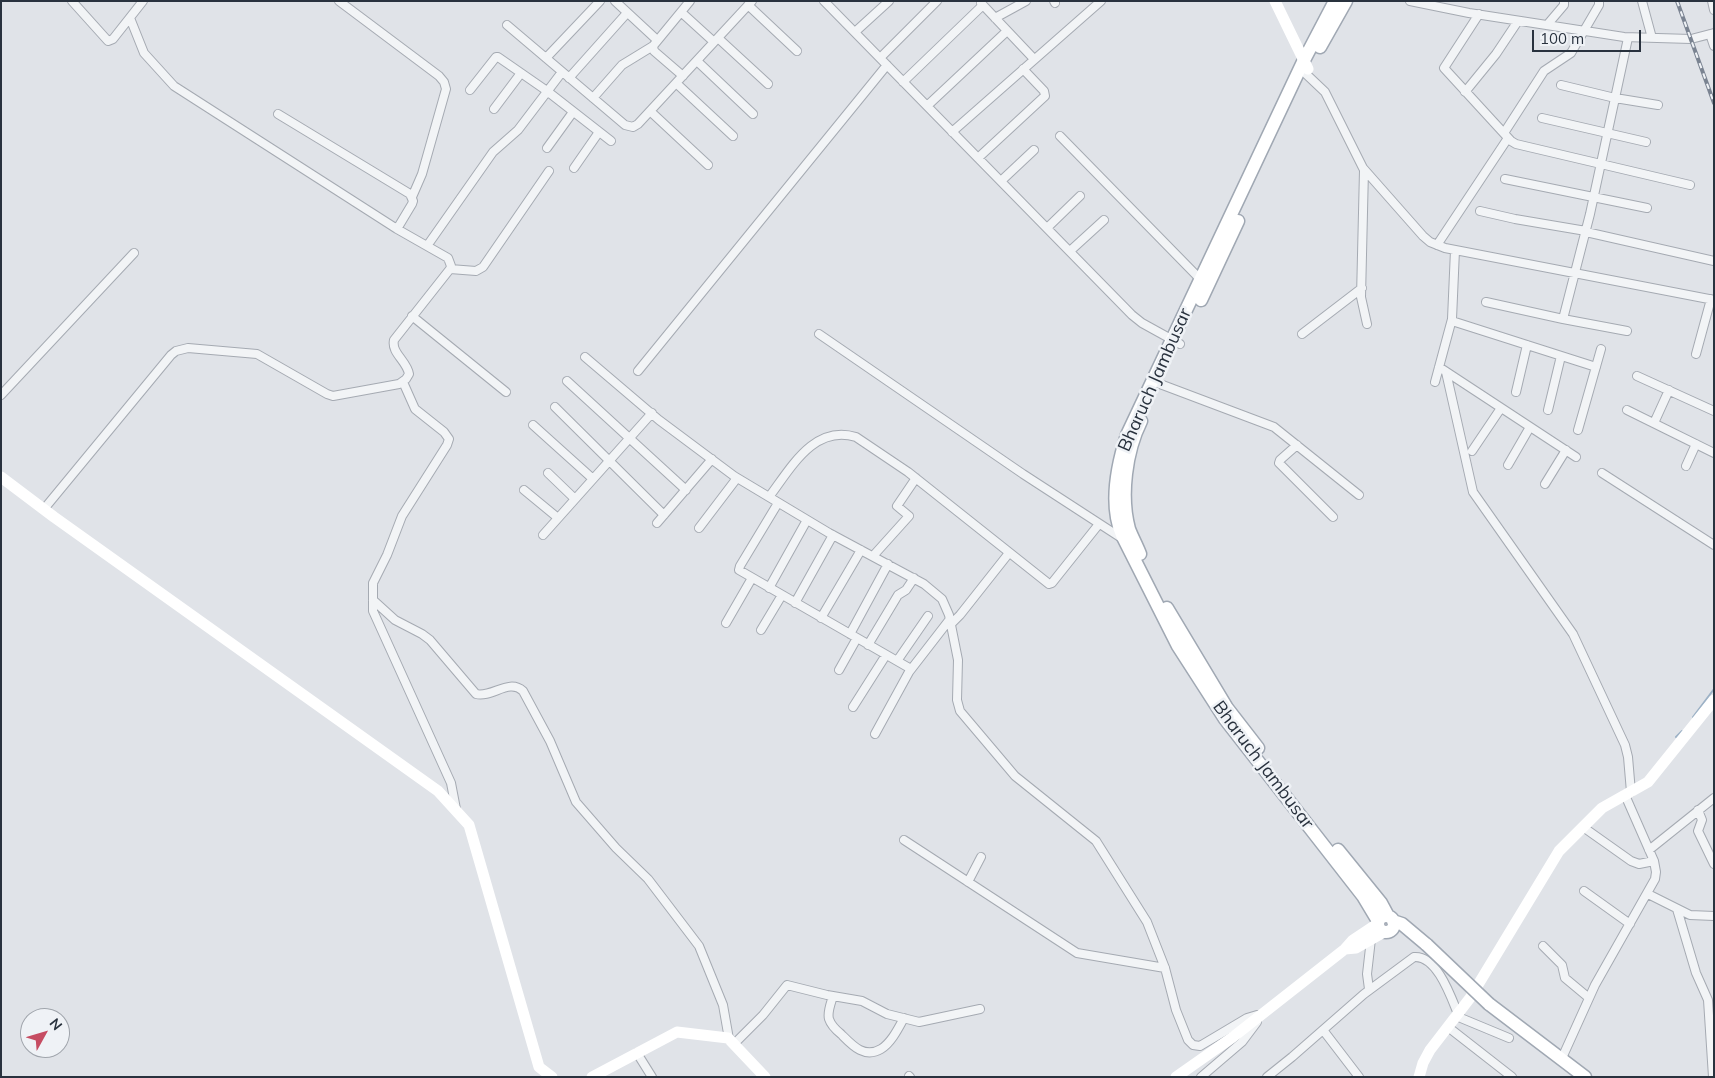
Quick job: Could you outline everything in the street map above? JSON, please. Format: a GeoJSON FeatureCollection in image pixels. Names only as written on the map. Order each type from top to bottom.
{"type":"FeatureCollection","features":[{"type":"Feature","properties":{"kind":"main road"},"geometry":{"type":"LineString","coordinates":[[1275,1],[1306,68]]}},
{"type":"Feature","properties":{"kind":"main road","name":"Bharuch Jambusar"},"geometry":{"type":"LineString","coordinates":[[1334,1],[1306,68],[1156,382],[1127,464],[1123,524],[1124,540],[1178,646],[1225,719],[1385,924]]}},
{"type":"Feature","properties":{"kind":"main road","name":"Bharuch Jambusar"},"geometry":{"type":"LineString","coordinates":[[1306,68],[1346,1]]}},
{"type":"Feature","properties":{"kind":"main road","name":"Bharuch Jambusar"},"geometry":{"type":"LineString","coordinates":[[1176,342],[1200,280],[1252,180]]}},
{"type":"Feature","properties":{"kind":"main road"},"geometry":{"type":"LineString","coordinates":[[1,477],[438,791],[469,825],[539,1066],[552,1077]]}},
{"type":"Feature","properties":{"kind":"main road","name":"Bharuch Jambusar"},"geometry":{"type":"LineString","coordinates":[[1123,524],[1167,608],[1227,708],[1303,807],[1382,903],[1385,924]]}},
{"type":"Feature","properties":{"kind":"main road"},"geometry":{"type":"LineString","coordinates":[[1419,1076],[1430,1050],[1470,998],[1559,851],[1602,808],[1648,782],[1714,700]]}},
{"type":"Feature","properties":{"kind":"main road"},"geometry":{"type":"LineString","coordinates":[[1345,950],[1356,948],[1371,939],[1385,924]]}},
{"type":"Feature","properties":{"kind":"main road"},"geometry":{"type":"LineString","coordinates":[[1385,924],[1424,943],[1489,1004],[1585,1077]]}},
{"type":"Feature","properties":{"kind":"main road"},"geometry":{"type":"LineString","coordinates":[[1176,1077],[1233,1037],[1345,950],[1353,940],[1385,924]]}},
{"type":"Feature","properties":{"kind":"main road"},"geometry":{"type":"LineString","coordinates":[[592,1077],[677,1032],[732,1042],[765,1077]]}},
{"type":"Feature","properties":{"kind":"street"},"geometry":{"type":"LineString","coordinates":[[72,1],[108,41],[113,39],[143,1]]}},
{"type":"Feature","properties":{"kind":"street"},"geometry":{"type":"LineString","coordinates":[[339,1],[439,76],[446,85],[423,171],[412,197],[412,204],[398,229]]}},
{"type":"Feature","properties":{"kind":"street"},"geometry":{"type":"LineString","coordinates":[[546,58],[600,1]]}},
{"type":"Feature","properties":{"kind":"street"},"geometry":{"type":"LineString","coordinates":[[615,1],[655,43]]}},
{"type":"Feature","properties":{"kind":"street"},"geometry":{"type":"LineString","coordinates":[[677,1],[716,40],[768,84]]}},
{"type":"Feature","properties":{"kind":"street"},"geometry":{"type":"LineString","coordinates":[[854,32],[889,1]]}},
{"type":"Feature","properties":{"kind":"street"},"geometry":{"type":"LineString","coordinates":[[880,58],[938,1]]}},
{"type":"Feature","properties":{"kind":"street"},"geometry":{"type":"LineString","coordinates":[[995,18],[1026,1]]}},
{"type":"Feature","properties":{"kind":"street"},"geometry":{"type":"LineString","coordinates":[[952,132],[1101,1]]}},
{"type":"Feature","properties":{"kind":"street"},"geometry":{"type":"LineString","coordinates":[[1410,1],[1628,38],[1690,39],[1712,33],[1714,46]]}},
{"type":"Feature","properties":{"kind":"street"},"geometry":{"type":"LineString","coordinates":[[1547,25],[1564,5],[1564,1]]}},
{"type":"Feature","properties":{"kind":"street"},"geometry":{"type":"LineString","coordinates":[[1437,245],[1544,72],[1571,53],[1599,5],[1599,1]]}},
{"type":"Feature","properties":{"kind":"street"},"geometry":{"type":"LineString","coordinates":[[1642,1],[1652,38]]}},
{"type":"Feature","properties":{"kind":"street"},"geometry":{"type":"LineString","coordinates":[[1712,1],[1714,10]]}},
{"type":"Feature","properties":{"kind":"street"},"geometry":{"type":"LineString","coordinates":[[507,25],[629,127],[636,126],[750,3],[797,51]]}},
{"type":"Feature","properties":{"kind":"street"},"geometry":{"type":"LineString","coordinates":[[830,3],[854,32],[887,66],[1137,319],[1176,342]]}},
{"type":"Feature","properties":{"kind":"street"},"geometry":{"type":"LineString","coordinates":[[903,82],[982,3],[1034,59]]}},
{"type":"Feature","properties":{"kind":"street"},"geometry":{"type":"LineString","coordinates":[[593,98],[622,65],[655,43],[685,7]]}},
{"type":"Feature","properties":{"kind":"street"},"geometry":{"type":"LineString","coordinates":[[570,78],[627,13]]}},
{"type":"Feature","properties":{"kind":"street"},"geometry":{"type":"LineString","coordinates":[[1479,14],[1444,68],[1506,136],[1516,144],[1690,185]]}},
{"type":"Feature","properties":{"kind":"street"},"geometry":{"type":"LineString","coordinates":[[44,509],[171,355],[182,348],[257,354],[333,396],[400,384],[410,374],[409,369],[393,344],[396,336],[451,266],[448,258],[398,229],[174,86],[144,53],[130,18]]}},
{"type":"Feature","properties":{"kind":"street"},"geometry":{"type":"LineString","coordinates":[[1465,92],[1496,54],[1518,20]]}},
{"type":"Feature","properties":{"kind":"street"},"geometry":{"type":"LineString","coordinates":[[927,106],[1007,31]]}},
{"type":"Feature","properties":{"kind":"street"},"geometry":{"type":"LineString","coordinates":[[1563,319],[1594,198],[1628,38]]}},
{"type":"Feature","properties":{"kind":"street"},"geometry":{"type":"LineString","coordinates":[[655,43],[654,51],[683,76]]}},
{"type":"Feature","properties":{"kind":"street"},"geometry":{"type":"LineString","coordinates":[[470,90],[497,57],[547,91],[611,141]]}},
{"type":"Feature","properties":{"kind":"street"},"geometry":{"type":"LineString","coordinates":[[696,61],[753,114]]}},
{"type":"Feature","properties":{"kind":"street"},"geometry":{"type":"LineString","coordinates":[[638,371],[887,66]]}},
{"type":"Feature","properties":{"kind":"street"},"geometry":{"type":"LineString","coordinates":[[1306,68],[1325,92],[1364,170],[1423,236],[1437,245],[1455,250],[1712,300],[1696,354]]}},
{"type":"Feature","properties":{"kind":"street"},"geometry":{"type":"LineString","coordinates":[[978,158],[1045,96],[1044,91],[1023,69]]}},
{"type":"Feature","properties":{"kind":"street"},"geometry":{"type":"LineString","coordinates":[[427,246],[493,152],[518,130],[562,72]]}},
{"type":"Feature","properties":{"kind":"street"},"geometry":{"type":"LineString","coordinates":[[494,109],[521,73]]}},
{"type":"Feature","properties":{"kind":"street"},"geometry":{"type":"LineString","coordinates":[[676,83],[733,136]]}},
{"type":"Feature","properties":{"kind":"street"},"geometry":{"type":"LineString","coordinates":[[1561,85],[1615,98],[1658,104]]}},
{"type":"Feature","properties":{"kind":"street"},"geometry":{"type":"LineString","coordinates":[[650,111],[708,165]]}},
{"type":"Feature","properties":{"kind":"street"},"geometry":{"type":"LineString","coordinates":[[547,148],[573,112]]}},
{"type":"Feature","properties":{"kind":"street"},"geometry":{"type":"LineString","coordinates":[[278,114],[412,197]]}},
{"type":"Feature","properties":{"kind":"street"},"geometry":{"type":"LineString","coordinates":[[1542,118],[1646,142]]}},
{"type":"Feature","properties":{"kind":"street"},"geometry":{"type":"LineString","coordinates":[[574,168],[599,132]]}},
{"type":"Feature","properties":{"kind":"street"},"geometry":{"type":"LineString","coordinates":[[1060,136],[1200,280]]}},
{"type":"Feature","properties":{"kind":"street"},"geometry":{"type":"LineString","coordinates":[[1001,181],[1034,150]]}},
{"type":"Feature","properties":{"kind":"street"},"geometry":{"type":"LineString","coordinates":[[1364,170],[1362,301],[1367,324]]}},
{"type":"Feature","properties":{"kind":"street"},"geometry":{"type":"LineString","coordinates":[[450,269],[476,270],[483,267],[549,171]]}},
{"type":"Feature","properties":{"kind":"street"},"geometry":{"type":"LineString","coordinates":[[1505,179],[1647,208]]}},
{"type":"Feature","properties":{"kind":"street"},"geometry":{"type":"LineString","coordinates":[[1047,228],[1080,196]]}},
{"type":"Feature","properties":{"kind":"street"},"geometry":{"type":"LineString","coordinates":[[1480,211],[1586,231],[1714,261]]}},
{"type":"Feature","properties":{"kind":"street"},"geometry":{"type":"LineString","coordinates":[[1070,251],[1104,220]]}},
{"type":"Feature","properties":{"kind":"street"},"geometry":{"type":"LineString","coordinates":[[1435,382],[1442,370],[1452,321],[1455,250]]}},
{"type":"Feature","properties":{"kind":"street"},"geometry":{"type":"LineString","coordinates":[[1,395],[134,253]]}},
{"type":"Feature","properties":{"kind":"street"},"geometry":{"type":"LineString","coordinates":[[1302,334],[1362,288]]}},
{"type":"Feature","properties":{"kind":"street"},"geometry":{"type":"LineString","coordinates":[[1486,302],[1627,331]]}},
{"type":"Feature","properties":{"kind":"street"},"geometry":{"type":"LineString","coordinates":[[412,316],[506,392]]}},
{"type":"Feature","properties":{"kind":"street"},"geometry":{"type":"LineString","coordinates":[[1452,321],[1596,367]]}},
{"type":"Feature","properties":{"kind":"street"},"geometry":{"type":"LineString","coordinates":[[819,334],[1023,474],[1124,540]]}},
{"type":"Feature","properties":{"kind":"street"},"geometry":{"type":"LineString","coordinates":[[1516,392],[1527,345]]}},
{"type":"Feature","properties":{"kind":"street"},"geometry":{"type":"LineString","coordinates":[[1578,430],[1601,349]]}},
{"type":"Feature","properties":{"kind":"street"},"geometry":{"type":"LineString","coordinates":[[1548,410],[1561,356]]}},
{"type":"Feature","properties":{"kind":"street"},"geometry":{"type":"LineString","coordinates":[[585,357],[652,413],[737,478],[833,535],[928,586],[942,598],[950,621],[958,663],[956,700],[960,711],[1015,776],[1095,839],[1145,919],[1188,1040],[1193,1045],[1200,1046],[1248,1018],[1264,1013]]}},
{"type":"Feature","properties":{"kind":"street"},"geometry":{"type":"LineString","coordinates":[[1442,370],[1576,457]]}},
{"type":"Feature","properties":{"kind":"street"},"geometry":{"type":"LineString","coordinates":[[1442,370],[1473,492],[1574,634],[1627,750],[1628,794],[1656,872],[1648,894],[1589,998],[1562,1058]]}},
{"type":"Feature","properties":{"kind":"street"},"geometry":{"type":"LineString","coordinates":[[1637,376],[1713,409]]}},
{"type":"Feature","properties":{"kind":"street"},"geometry":{"type":"LineString","coordinates":[[566,381],[686,490]]}},
{"type":"Feature","properties":{"kind":"street"},"geometry":{"type":"LineString","coordinates":[[403,382],[415,409],[449,438],[447,445],[402,516],[387,555],[373,583],[374,614],[451,783],[456,811]]}},
{"type":"Feature","properties":{"kind":"street"},"geometry":{"type":"LineString","coordinates":[[1156,382],[1270,425],[1359,495]]}},
{"type":"Feature","properties":{"kind":"street"},"geometry":{"type":"LineString","coordinates":[[1654,423],[1669,390]]}},
{"type":"Feature","properties":{"kind":"street"},"geometry":{"type":"LineString","coordinates":[[554,407],[664,515]]}},
{"type":"Feature","properties":{"kind":"street"},"geometry":{"type":"LineString","coordinates":[[1472,451],[1501,408]]}},
{"type":"Feature","properties":{"kind":"street"},"geometry":{"type":"LineString","coordinates":[[1628,410],[1714,453]]}},
{"type":"Feature","properties":{"kind":"street"},"geometry":{"type":"LineString","coordinates":[[543,535],[652,413]]}},
{"type":"Feature","properties":{"kind":"street"},"geometry":{"type":"LineString","coordinates":[[533,425],[592,479]]}},
{"type":"Feature","properties":{"kind":"street"},"geometry":{"type":"LineString","coordinates":[[1508,466],[1530,427]]}},
{"type":"Feature","properties":{"kind":"street"},"geometry":{"type":"LineString","coordinates":[[769,497],[791,468],[812,445],[825,436],[837,434],[856,437],[916,478],[1047,583],[1050,584],[1099,524]]}},
{"type":"Feature","properties":{"kind":"street"},"geometry":{"type":"LineString","coordinates":[[1686,466],[1696,444]]}},
{"type":"Feature","properties":{"kind":"street"},"geometry":{"type":"LineString","coordinates":[[1297,445],[1279,463],[1333,517]]}},
{"type":"Feature","properties":{"kind":"street"},"geometry":{"type":"LineString","coordinates":[[1544,484],[1566,450]]}},
{"type":"Feature","properties":{"kind":"street"},"geometry":{"type":"LineString","coordinates":[[657,523],[712,459]]}},
{"type":"Feature","properties":{"kind":"street"},"geometry":{"type":"LineString","coordinates":[[548,473],[575,499]]}},
{"type":"Feature","properties":{"kind":"street"},"geometry":{"type":"LineString","coordinates":[[1602,473],[1714,544]]}},
{"type":"Feature","properties":{"kind":"street"},"geometry":{"type":"LineString","coordinates":[[699,528],[737,478]]}},
{"type":"Feature","properties":{"kind":"street"},"geometry":{"type":"LineString","coordinates":[[873,556],[909,516],[897,506],[916,478]]}},
{"type":"Feature","properties":{"kind":"street"},"geometry":{"type":"LineString","coordinates":[[524,490],[558,518]]}},
{"type":"Feature","properties":{"kind":"street"},"geometry":{"type":"LineString","coordinates":[[778,503],[740,566],[741,572],[911,669]]}},
{"type":"Feature","properties":{"kind":"street"},"geometry":{"type":"LineString","coordinates":[[769,588],[807,520]]}},
{"type":"Feature","properties":{"kind":"street"},"geometry":{"type":"LineString","coordinates":[[795,603],[833,535]]}},
{"type":"Feature","properties":{"kind":"street"},"geometry":{"type":"LineString","coordinates":[[821,618],[861,550]]}},
{"type":"Feature","properties":{"kind":"street"},"geometry":{"type":"LineString","coordinates":[[875,734],[911,669],[950,621],[960,615],[1009,553]]}},
{"type":"Feature","properties":{"kind":"street"},"geometry":{"type":"LineString","coordinates":[[839,670],[853,636],[888,564]]}},
{"type":"Feature","properties":{"kind":"street"},"geometry":{"type":"LineString","coordinates":[[726,623],[752,578]]}},
{"type":"Feature","properties":{"kind":"street"},"geometry":{"type":"LineString","coordinates":[[868,644],[900,593],[906,590],[914,578]]}},
{"type":"Feature","properties":{"kind":"street"},"geometry":{"type":"LineString","coordinates":[[761,630],[782,595]]}},
{"type":"Feature","properties":{"kind":"street"},"geometry":{"type":"LineString","coordinates":[[373,600],[398,622],[430,640],[476,694],[483,695],[510,686],[520,688],[523,691],[550,741],[576,802],[616,848],[648,879],[699,946],[724,1010],[732,1042],[763,1015],[787,985],[862,1001],[884,1013],[925,1022],[980,1009]]}},
{"type":"Feature","properties":{"kind":"street"},"geometry":{"type":"LineString","coordinates":[[897,661],[928,616]]}},
{"type":"Feature","properties":{"kind":"street"},"geometry":{"type":"LineString","coordinates":[[853,706],[886,655]]}},
{"type":"Feature","properties":{"kind":"street"},"geometry":{"type":"LineString","coordinates":[[1649,850],[1714,798]]}},
{"type":"Feature","properties":{"kind":"street"},"geometry":{"type":"LineString","coordinates":[[1698,810],[1702,818],[1698,831],[1714,864]]}},
{"type":"Feature","properties":{"kind":"street"},"geometry":{"type":"LineString","coordinates":[[1583,827],[1635,863],[1654,862]]}},
{"type":"Feature","properties":{"kind":"street"},"geometry":{"type":"LineString","coordinates":[[904,840],[1077,953],[1162,968]]}},
{"type":"Feature","properties":{"kind":"street"},"geometry":{"type":"LineString","coordinates":[[968,882],[981,857]]}},
{"type":"Feature","properties":{"kind":"street"},"geometry":{"type":"LineString","coordinates":[[1584,891],[1630,924]]}},
{"type":"Feature","properties":{"kind":"street"},"geometry":{"type":"LineString","coordinates":[[1648,894],[1690,915],[1714,916]]}},
{"type":"Feature","properties":{"kind":"street"},"geometry":{"type":"LineString","coordinates":[[1677,909],[1696,974],[1708,1000],[1713,1077]]}},
{"type":"Feature","properties":{"kind":"street"},"geometry":{"type":"LineString","coordinates":[[1370,989],[1367,974],[1371,939]]}},
{"type":"Feature","properties":{"kind":"street"},"geometry":{"type":"LineString","coordinates":[[1543,946],[1562,965],[1565,978],[1589,998]]}},
{"type":"Feature","properties":{"kind":"street"},"geometry":{"type":"LineString","coordinates":[[1267,1077],[1370,989],[1412,958],[1420,957],[1441,976],[1457,1015],[1509,1038]]}},
{"type":"Feature","properties":{"kind":"street"},"geometry":{"type":"LineString","coordinates":[[833,996],[828,1012],[832,1025],[855,1048],[866,1053],[882,1049],[904,1018]]}},
{"type":"Feature","properties":{"kind":"street"},"geometry":{"type":"LineString","coordinates":[[1202,1077],[1242,1042],[1264,1013]]}},
{"type":"Feature","properties":{"kind":"street"},"geometry":{"type":"LineString","coordinates":[[1448,1027],[1512,1077]]}},
{"type":"Feature","properties":{"kind":"street"},"geometry":{"type":"LineString","coordinates":[[1323,1030],[1358,1077]]}},
{"type":"Feature","properties":{"kind":"street"},"geometry":{"type":"LineString","coordinates":[[637,1053],[652,1077]]}},
{"type":"Feature","properties":{"kind":"waterway"},"geometry":{"type":"LineString","coordinates":[[1693,717],[1714,689]]}},
{"type":"Feature","properties":{"kind":"waterway"},"geometry":{"type":"LineString","coordinates":[[1676,737],[1682,731]]}},
{"type":"Feature","properties":{"kind":"railway"},"geometry":{"type":"LineString","coordinates":[[1677,1],[1714,103]]}}]}
